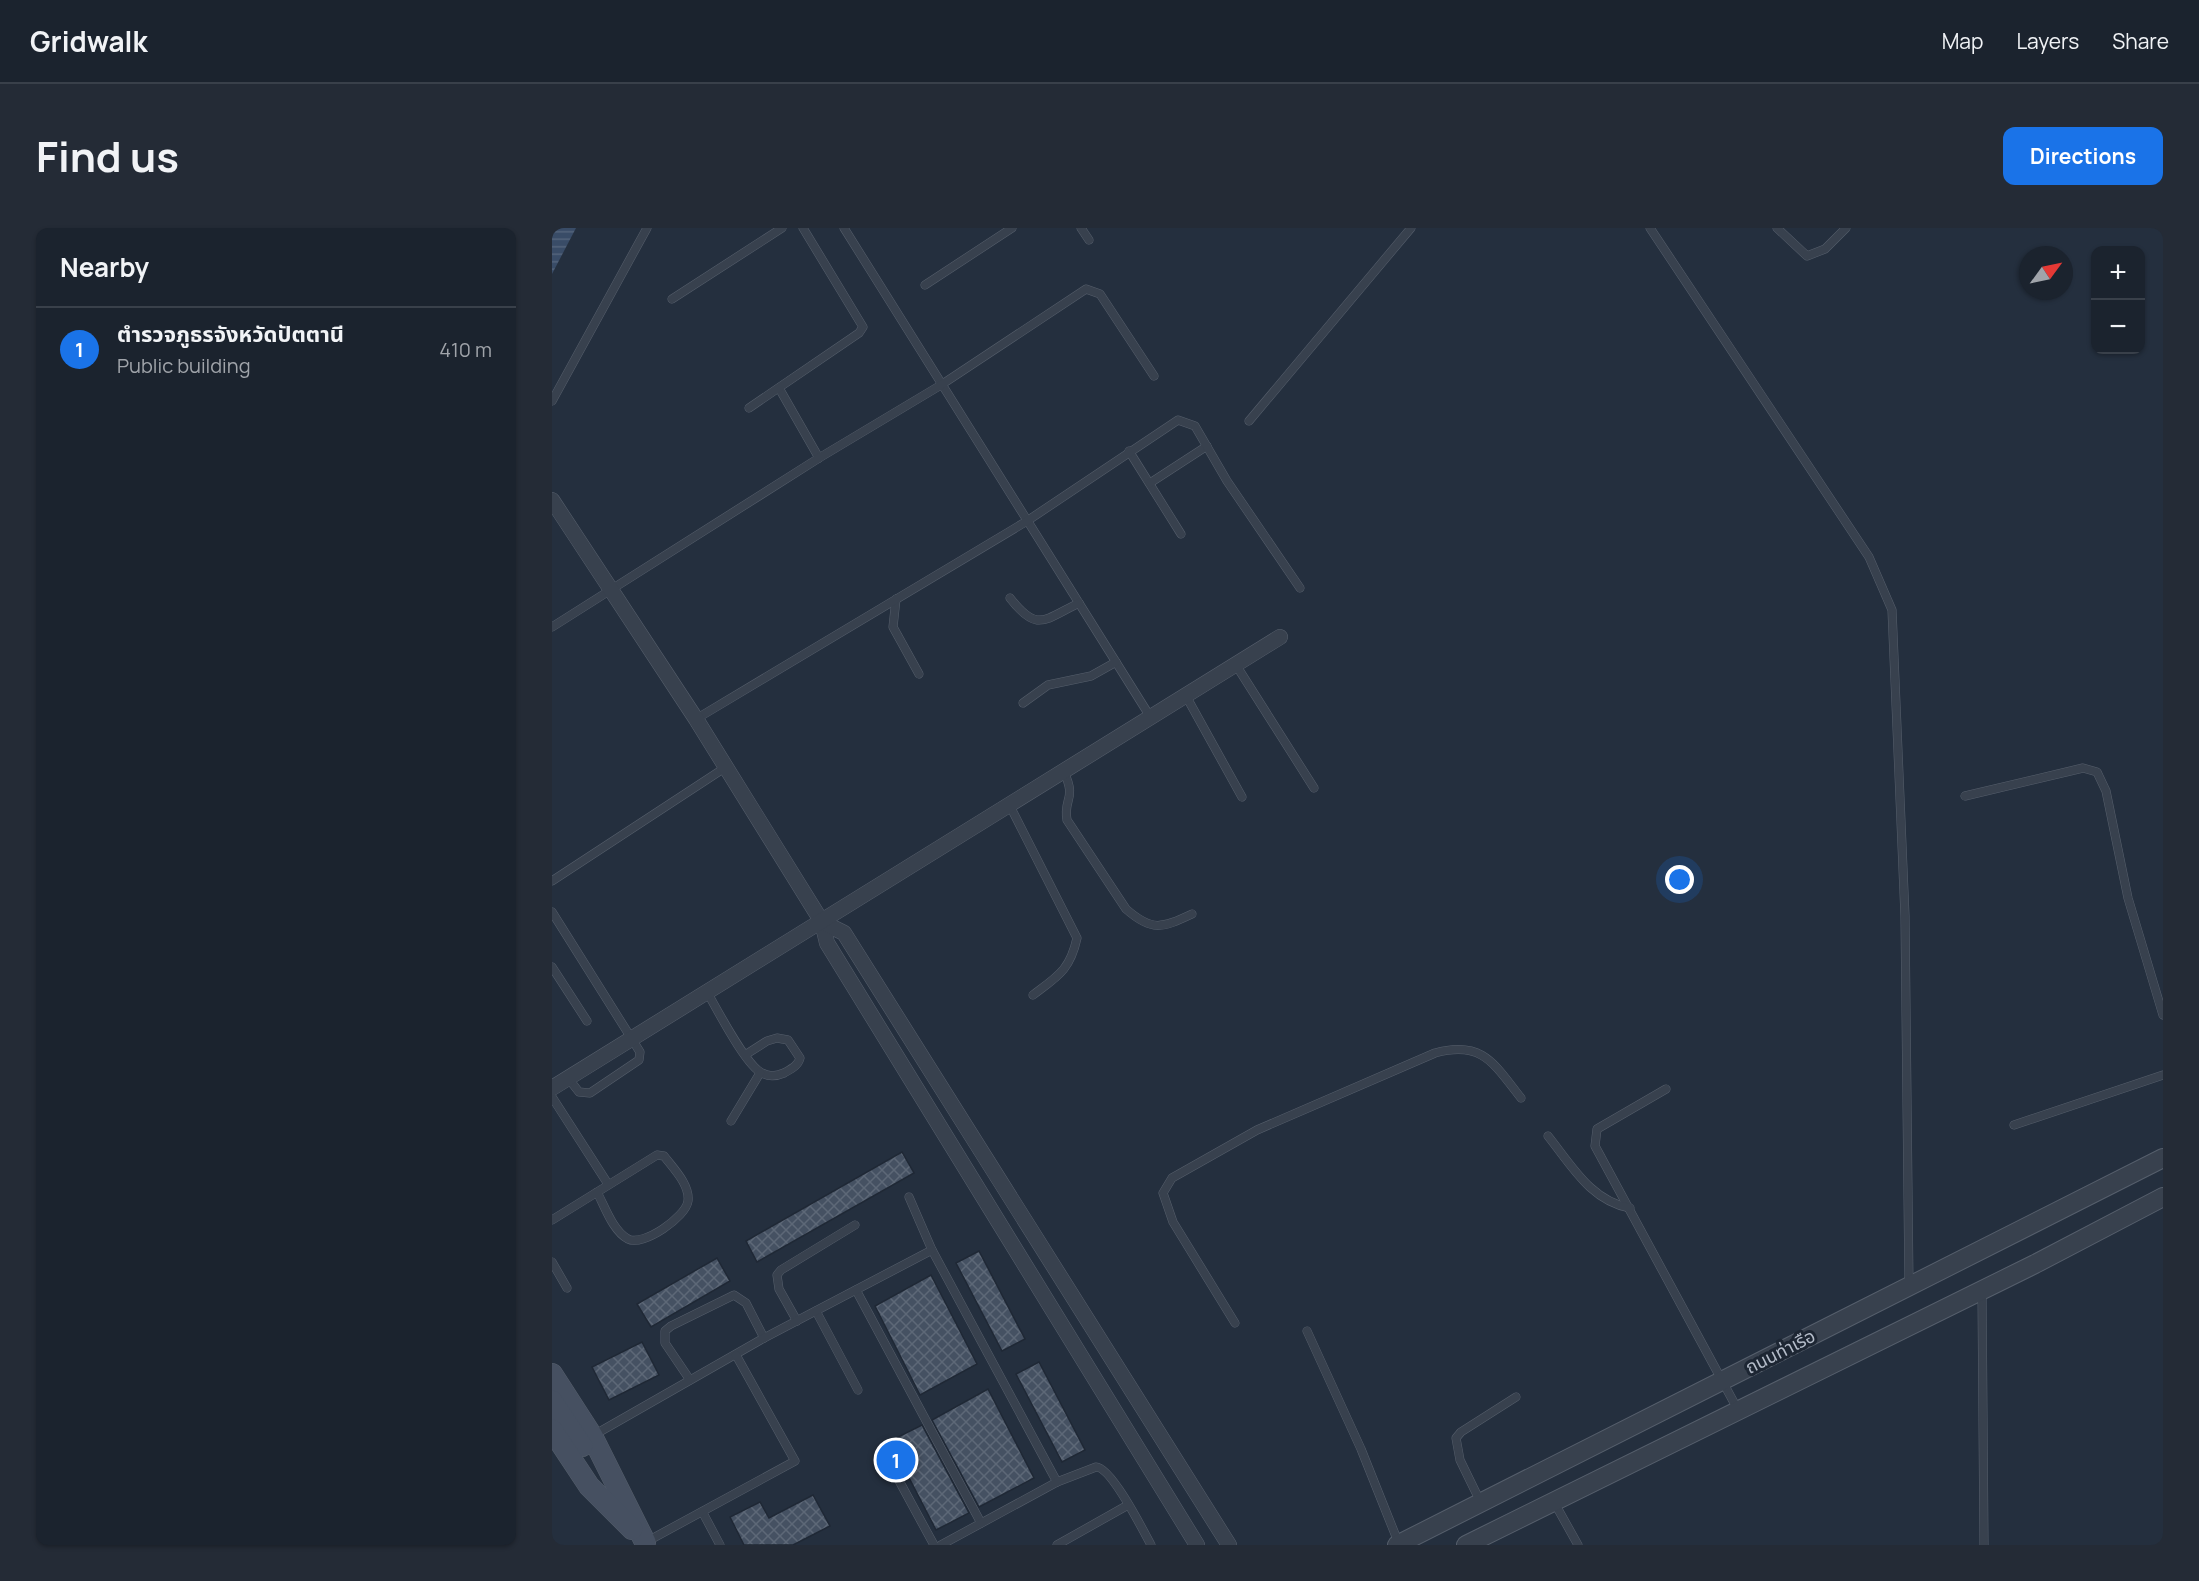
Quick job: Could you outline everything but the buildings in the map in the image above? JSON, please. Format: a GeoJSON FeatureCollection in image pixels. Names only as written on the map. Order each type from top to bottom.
{"type":"FeatureCollection","features":[{"type":"Feature","properties":{"kind":"main road"},"geometry":{"type":"LineString","coordinates":[[552,1374],[592,1436],[646,1543]]}},
{"type":"Feature","properties":{"kind":"main road"},"geometry":{"type":"LineString","coordinates":[[552,1401],[646,1543]]}},
{"type":"Feature","properties":{"kind":"main road"},"geometry":{"type":"LineString","coordinates":[[552,1430],[589,1485],[646,1543]]}},
{"type":"Feature","properties":{"kind":"street"},"geometry":{"type":"LineString","coordinates":[[552,500],[696,719],[822,922],[827,943],[1197,1545]]}},
{"type":"Feature","properties":{"kind":"street"},"geometry":{"type":"LineString","coordinates":[[552,1088],[1280,637]]}},
{"type":"Feature","properties":{"kind":"street"},"geometry":{"type":"LineString","coordinates":[[822,922],[844,933],[1229,1545]]}},
{"type":"Feature","properties":{"kind":"street","name":"ถนนท่าเรือ"},"geometry":{"type":"LineString","coordinates":[[1398,1544],[2163,1158]]}},
{"type":"Feature","properties":{"kind":"street","name":"ถนนท่าเรือ"},"geometry":{"type":"LineString","coordinates":[[1466,1545],[1982,1290],[2163,1197]]}},
{"type":"Feature","properties":{"kind":"lane"},"geometry":{"type":"LineString","coordinates":[[552,401],[647,228]]}},
{"type":"Feature","properties":{"kind":"lane"},"geometry":{"type":"LineString","coordinates":[[672,298],[782,228]]}},
{"type":"Feature","properties":{"kind":"lane"},"geometry":{"type":"LineString","coordinates":[[749,408],[859,333],[863,327],[803,228]]}},
{"type":"Feature","properties":{"kind":"lane"},"geometry":{"type":"LineString","coordinates":[[844,228],[1151,718]]}},
{"type":"Feature","properties":{"kind":"lane"},"geometry":{"type":"LineString","coordinates":[[925,285],[1012,228]]}},
{"type":"Feature","properties":{"kind":"lane"},"geometry":{"type":"LineString","coordinates":[[1081,228],[1089,240]]}},
{"type":"Feature","properties":{"kind":"lane"},"geometry":{"type":"LineString","coordinates":[[1249,421],[1412,228]]}},
{"type":"Feature","properties":{"kind":"lane"},"geometry":{"type":"LineString","coordinates":[[1650,228],[1869,557],[1892,610],[1905,916],[1909,1287]]}},
{"type":"Feature","properties":{"kind":"lane"},"geometry":{"type":"LineString","coordinates":[[1777,228],[1807,256],[1826,249],[1846,228]]}},
{"type":"Feature","properties":{"kind":"lane"},"geometry":{"type":"LineString","coordinates":[[552,627],[819,458],[941,385],[1086,289],[1100,294],[1154,376]]}},
{"type":"Feature","properties":{"kind":"lane"},"geometry":{"type":"LineString","coordinates":[[779,388],[819,458]]}},
{"type":"Feature","properties":{"kind":"lane"},"geometry":{"type":"LineString","coordinates":[[696,719],[1027,521],[1178,420],[1195,426],[1227,481],[1300,588]]}},
{"type":"Feature","properties":{"kind":"lane"},"geometry":{"type":"LineString","coordinates":[[1150,483],[1207,446]]}},
{"type":"Feature","properties":{"kind":"lane"},"geometry":{"type":"LineString","coordinates":[[1129,451],[1181,534]]}},
{"type":"Feature","properties":{"kind":"lane"},"geometry":{"type":"LineString","coordinates":[[1010,598],[1021,613],[1035,621],[1044,620],[1079,603]]}},
{"type":"Feature","properties":{"kind":"lane"},"geometry":{"type":"LineString","coordinates":[[896,599],[893,627],[919,674]]}},
{"type":"Feature","properties":{"kind":"lane"},"geometry":{"type":"LineString","coordinates":[[1023,703],[1048,685],[1091,676],[1116,662]]}},
{"type":"Feature","properties":{"kind":"lane"},"geometry":{"type":"LineString","coordinates":[[1236,665],[1314,788]]}},
{"type":"Feature","properties":{"kind":"lane"},"geometry":{"type":"LineString","coordinates":[[1186,696],[1242,797]]}},
{"type":"Feature","properties":{"kind":"lane"},"geometry":{"type":"LineString","coordinates":[[552,881],[726,767]]}},
{"type":"Feature","properties":{"kind":"lane"},"geometry":{"type":"LineString","coordinates":[[1965,796],[2083,768],[2097,772],[2106,790],[2128,898],[2163,1015]]}},
{"type":"Feature","properties":{"kind":"lane"},"geometry":{"type":"LineString","coordinates":[[1064,772],[1071,791],[1066,812],[1067,820],[1126,909],[1137,919],[1153,926],[1164,926],[1192,914]]}},
{"type":"Feature","properties":{"kind":"lane"},"geometry":{"type":"LineString","coordinates":[[1010,806],[1055,890],[1077,938],[1073,959],[1066,969],[1033,995]]}},
{"type":"Feature","properties":{"kind":"lane"},"geometry":{"type":"LineString","coordinates":[[552,912],[639,1052],[639,1060],[590,1093],[579,1092],[567,1078]]}},
{"type":"Feature","properties":{"kind":"lane"},"geometry":{"type":"LineString","coordinates":[[552,967],[587,1021]]}},
{"type":"Feature","properties":{"kind":"lane"},"geometry":{"type":"LineString","coordinates":[[707,992],[745,1055],[760,1073],[777,1076],[798,1064],[801,1058],[794,1045],[788,1040],[777,1038],[745,1055]]}},
{"type":"Feature","properties":{"kind":"lane"},"geometry":{"type":"LineString","coordinates":[[1235,1323],[1173,1222],[1163,1193],[1172,1178],[1257,1130],[1435,1053],[1456,1048],[1481,1053],[1491,1059],[1521,1098]]}},
{"type":"Feature","properties":{"kind":"lane"},"geometry":{"type":"LineString","coordinates":[[731,1121],[760,1073]]}},
{"type":"Feature","properties":{"kind":"lane"},"geometry":{"type":"LineString","coordinates":[[2014,1125],[2163,1075]]}},
{"type":"Feature","properties":{"kind":"lane"},"geometry":{"type":"LineString","coordinates":[[1666,1089],[1597,1129],[1595,1146],[1738,1411]]}},
{"type":"Feature","properties":{"kind":"lane"},"geometry":{"type":"LineString","coordinates":[[552,1097],[608,1184]]}},
{"type":"Feature","properties":{"kind":"lane"},"geometry":{"type":"LineString","coordinates":[[1548,1136],[1592,1191],[1604,1200],[1630,1208]]}},
{"type":"Feature","properties":{"kind":"lane"},"geometry":{"type":"LineString","coordinates":[[552,1220],[608,1184],[657,1155],[664,1156],[676,1172],[687,1189],[688,1202],[683,1213],[676,1220],[652,1235],[634,1240],[629,1239],[615,1225],[597,1192]]}},
{"type":"Feature","properties":{"kind":"lane"},"geometry":{"type":"LineString","coordinates":[[909,1197],[932,1250],[1057,1482]]}},
{"type":"Feature","properties":{"kind":"lane"},"geometry":{"type":"LineString","coordinates":[[797,1321],[779,1289],[777,1275],[855,1225]]}},
{"type":"Feature","properties":{"kind":"lane"},"geometry":{"type":"LineString","coordinates":[[592,1436],[764,1338],[932,1250]]}},
{"type":"Feature","properties":{"kind":"lane"},"geometry":{"type":"LineString","coordinates":[[552,1262],[567,1288]]}},
{"type":"Feature","properties":{"kind":"lane"},"geometry":{"type":"LineString","coordinates":[[856,1290],[981,1523]]}},
{"type":"Feature","properties":{"kind":"lane"},"geometry":{"type":"LineString","coordinates":[[1982,1290],[1984,1545]]}},
{"type":"Feature","properties":{"kind":"lane"},"geometry":{"type":"LineString","coordinates":[[690,1380],[665,1343],[665,1331],[671,1326],[734,1295],[746,1304],[764,1338]]}},
{"type":"Feature","properties":{"kind":"lane"},"geometry":{"type":"LineString","coordinates":[[816,1311],[858,1390]]}},
{"type":"Feature","properties":{"kind":"lane"},"geometry":{"type":"LineString","coordinates":[[1307,1331],[1361,1449],[1398,1544]]}},
{"type":"Feature","properties":{"kind":"lane"},"geometry":{"type":"LineString","coordinates":[[646,1543],[789,1466],[796,1459],[735,1355]]}},
{"type":"Feature","properties":{"kind":"lane"},"geometry":{"type":"LineString","coordinates":[[1481,1503],[1460,1460],[1456,1438],[1461,1432],[1516,1397]]}},
{"type":"Feature","properties":{"kind":"lane"},"geometry":{"type":"LineString","coordinates":[[884,1453],[934,1545]]}},
{"type":"Feature","properties":{"kind":"lane"},"geometry":{"type":"LineString","coordinates":[[944,1544],[1057,1482],[1100,1467],[1128,1505],[1151,1545]]}},
{"type":"Feature","properties":{"kind":"lane"},"geometry":{"type":"LineString","coordinates":[[1554,1502],[1578,1545]]}},
{"type":"Feature","properties":{"kind":"lane"},"geometry":{"type":"LineString","coordinates":[[1057,1545],[1128,1505]]}},
{"type":"Feature","properties":{"kind":"lane"},"geometry":{"type":"LineString","coordinates":[[703,1513],[720,1545]]}},
{"type":"Feature","properties":{"kind":"water"},"geometry":{"type":"Polygon","coordinates":[[[552,228],[576,228],[552,274],[552,228]]]}},
{"type":"Feature","properties":{"kind":"place","name":"ตำรวจภูธรจังหวัดปัตตานี"},"geometry":{"type":"Point","coordinates":[896,1460]}}]}
